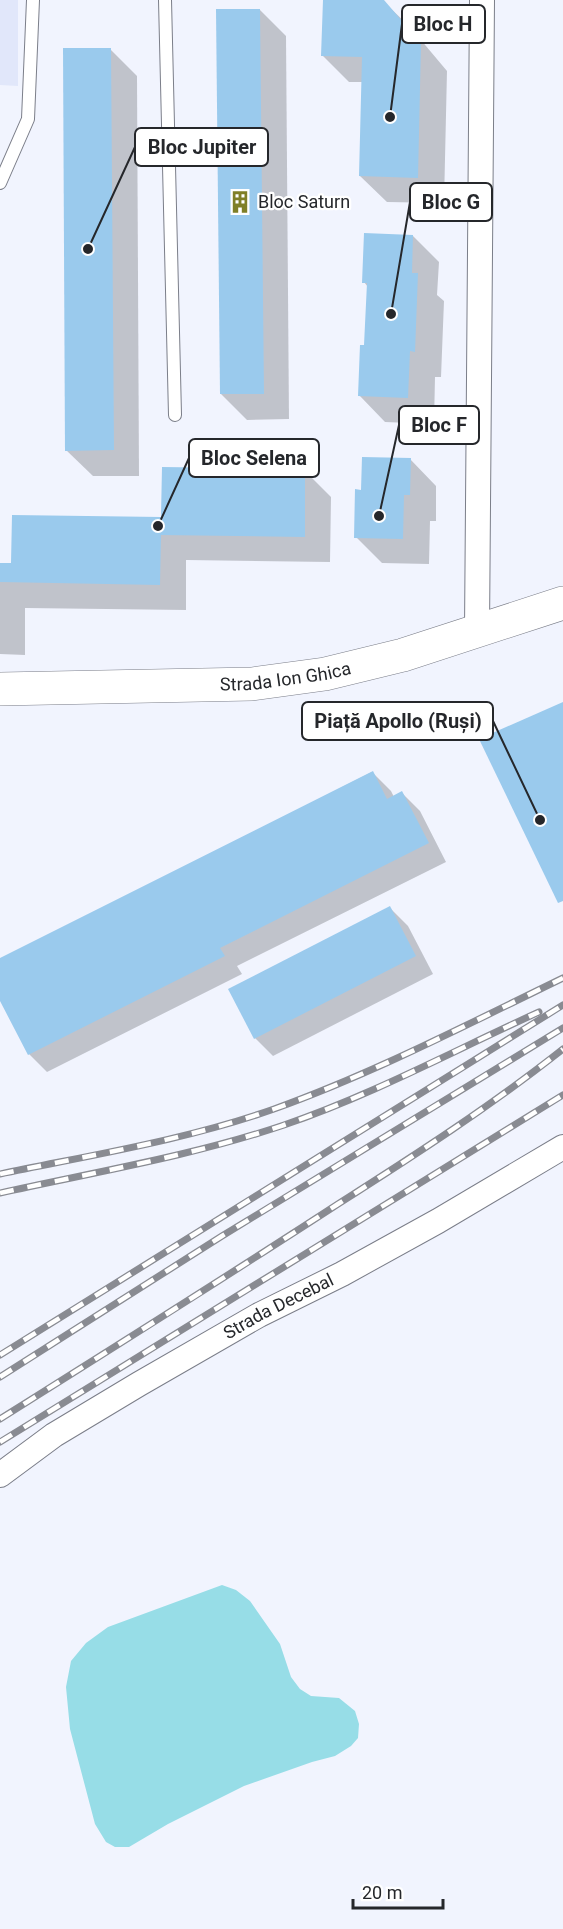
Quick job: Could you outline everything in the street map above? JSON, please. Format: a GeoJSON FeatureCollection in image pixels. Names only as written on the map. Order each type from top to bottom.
{"type":"FeatureCollection","features":[{"type":"Feature","properties":{"kind":"street"},"geometry":{"type":"LineString","coordinates":[[477,631],[482,0]]}},
{"type":"Feature","properties":{"kind":"street","name":"Strada Ion Ghica"},"geometry":{"type":"LineString","coordinates":[[0,689],[252,684],[325,674],[403,655],[563,603]]}},
{"type":"Feature","properties":{"kind":"street","name":"Strada Decebal"},"geometry":{"type":"LineString","coordinates":[[0,1475],[54,1436],[139,1384],[259,1315],[342,1274],[438,1221],[563,1147]]}},
{"type":"Feature","properties":{"kind":"lane"},"geometry":{"type":"LineString","coordinates":[[0,183],[28,119],[33,0]]}},
{"type":"Feature","properties":{"kind":"lane"},"geometry":{"type":"LineString","coordinates":[[165,0],[175,415]]}},
{"type":"Feature","properties":{"kind":"shaded area"},"geometry":{"type":"Polygon","coordinates":[[[0,0],[18,0],[18,86],[0,85],[0,0]]]}},
{"type":"Feature","properties":{"kind":"water"},"geometry":{"type":"Polygon","coordinates":[[[222,1585],[236,1590],[250,1601],[280,1644],[291,1677],[300,1689],[311,1696],[339,1698],[355,1711],[359,1724],[358,1738],[351,1746],[335,1756],[244,1786],[168,1824],[129,1847],[115,1847],[106,1842],[95,1824],[70,1729],[66,1687],[71,1661],[86,1643],[108,1627],[222,1585]]]}},
{"type":"Feature","properties":{"kind":"building"},"geometry":{"type":"Polygon","coordinates":[[[323,0],[384,0],[421,43],[418,178],[359,176],[362,57],[321,56],[323,0]]]}},
{"type":"Feature","properties":{"kind":"building","name":"Bloc Saturn"},"geometry":{"type":"Polygon","coordinates":[[[216,9],[260,9],[264,394],[220,394],[216,9]]]}},
{"type":"Feature","properties":{"kind":"building"},"geometry":{"type":"Polygon","coordinates":[[[63,48],[111,48],[114,450],[65,451],[63,48]]]}},
{"type":"Feature","properties":{"kind":"building"},"geometry":{"type":"Polygon","coordinates":[[[364,233],[413,235],[412,273],[418,273],[415,352],[410,351],[408,398],[358,396],[360,345],[364,345],[367,283],[362,283],[364,233]]]}},
{"type":"Feature","properties":{"kind":"building"},"geometry":{"type":"Polygon","coordinates":[[[362,457],[411,458],[410,495],[404,495],[403,539],[354,538],[355,489],[361,490],[362,457]]]}},
{"type":"Feature","properties":{"kind":"building"},"geometry":{"type":"Polygon","coordinates":[[[162,467],[305,469],[305,537],[161,535],[160,585],[0,582],[0,563],[11,563],[12,515],[161,517],[162,467]]]}},
{"type":"Feature","properties":{"kind":"building"},"geometry":{"type":"Polygon","coordinates":[[[563,702],[563,901],[558,903],[479,739],[563,702]]]}},
{"type":"Feature","properties":{"kind":"building"},"geometry":{"type":"Polygon","coordinates":[[[373,771],[387,799],[402,791],[429,843],[220,948],[225,956],[28,1055],[0,1001],[0,958],[373,771]]]}},
{"type":"Feature","properties":{"kind":"building"},"geometry":{"type":"Polygon","coordinates":[[[390,906],[416,956],[254,1039],[228,989],[390,906]]]}},
{"type":"Feature","properties":{"kind":"railway"},"geometry":{"type":"LineString","coordinates":[[0,1174],[207,1130],[274,1109],[384,1064],[563,978]]}},
{"type":"Feature","properties":{"kind":"railway"},"geometry":{"type":"LineString","coordinates":[[0,1355],[563,1005]]}},
{"type":"Feature","properties":{"kind":"railway"},"geometry":{"type":"LineString","coordinates":[[0,1193],[179,1155],[284,1125],[381,1086],[539,1012]]}},
{"type":"Feature","properties":{"kind":"railway"},"geometry":{"type":"LineString","coordinates":[[0,1377],[222,1236],[563,1028]]}},
{"type":"Feature","properties":{"kind":"railway"},"geometry":{"type":"LineString","coordinates":[[0,1419],[424,1148],[563,1049]]}},
{"type":"Feature","properties":{"kind":"railway"},"geometry":{"type":"LineString","coordinates":[[0,1442],[563,1095]]}},
{"type":"Feature","properties":{"kind":"place","name":"Bloc H"},"geometry":{"type":"Point","coordinates":[390,117]}},
{"type":"Feature","properties":{"kind":"place","name":"Bloc Saturn"},"geometry":{"type":"Point","coordinates":[240,202]}},
{"type":"Feature","properties":{"kind":"place","name":"Bloc Jupiter"},"geometry":{"type":"Point","coordinates":[88,249]}},
{"type":"Feature","properties":{"kind":"place","name":"Bloc G"},"geometry":{"type":"Point","coordinates":[391,314]}},
{"type":"Feature","properties":{"kind":"place","name":"Bloc F"},"geometry":{"type":"Point","coordinates":[379,516]}},
{"type":"Feature","properties":{"kind":"place","name":"Bloc Selena"},"geometry":{"type":"Point","coordinates":[158,526]}},
{"type":"Feature","properties":{"kind":"place","name":"Piață Apollo (Ruși)"},"geometry":{"type":"Point","coordinates":[540,820]}}]}
